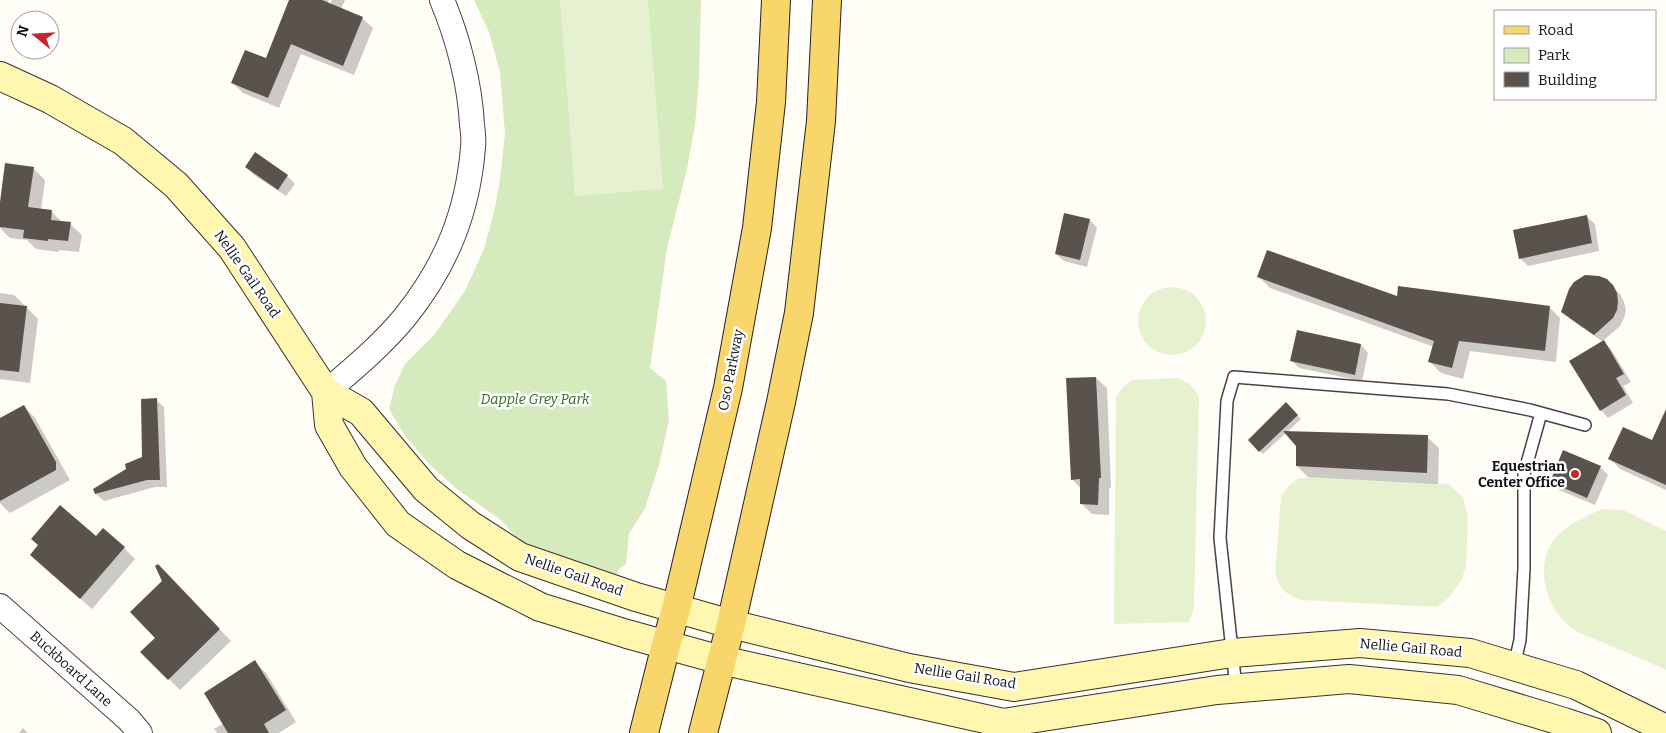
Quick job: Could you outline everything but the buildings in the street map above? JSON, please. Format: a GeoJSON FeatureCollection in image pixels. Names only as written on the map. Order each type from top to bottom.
{"type":"FeatureCollection","features":[{"type":"Feature","properties":{"kind":"main road","name":"Oso Parkway"},"geometry":{"type":"LineString","coordinates":[[644,733],[676,609],[728,388],[757,228],[771,102],[776,0]]}},
{"type":"Feature","properties":{"kind":"main road"},"geometry":{"type":"LineString","coordinates":[[704,733],[731,624],[799,313],[822,121],[826,0]]}},
{"type":"Feature","properties":{"kind":"street"},"geometry":{"type":"LineString","coordinates":[[326,392],[373,352],[404,318],[424,291],[449,249],[465,200],[474,146],[470,96],[460,54],[442,0]]}},
{"type":"Feature","properties":{"kind":"street","name":"Nellie Gail Road"},"geometry":{"type":"LineString","coordinates":[[0,76],[50,99],[123,141],[176,184],[232,248],[326,392],[361,412],[426,489],[470,525],[520,557],[676,609],[731,624],[909,668],[1014,687],[1232,653],[1360,643],[1470,653],[1576,685],[1666,729]]}},
{"type":"Feature","properties":{"kind":"street","name":"Nellie Gail Road"},"geometry":{"type":"LineString","coordinates":[[326,392],[329,424],[353,467],[398,524],[457,565],[540,607],[666,645],[722,660],[1003,723],[1217,690],[1349,679],[1458,690],[1597,733]]}},
{"type":"Feature","properties":{"kind":"street","name":"Buckboard Lane"},"geometry":{"type":"LineString","coordinates":[[0,606],[129,720],[140,733]]}},
{"type":"Feature","properties":{"kind":"lane"},"geometry":{"type":"LineString","coordinates":[[1236,688],[1220,538],[1227,401],[1234,377],[1448,394],[1585,425]]}},
{"type":"Feature","properties":{"kind":"lane"},"geometry":{"type":"LineString","coordinates":[[1514,666],[1520,640],[1524,568],[1524,474],[1541,414]]}},
{"type":"Feature","properties":{"kind":"green space","name":"Dapple Grey Park"},"geometry":{"type":"Polygon","coordinates":[[[474,0],[701,0],[699,79],[695,125],[687,169],[667,248],[650,368],[666,381],[669,420],[659,465],[645,508],[629,534],[626,564],[619,569],[616,576],[536,549],[515,536],[501,520],[457,489],[429,464],[405,436],[389,409],[395,385],[405,364],[434,335],[465,291],[484,249],[495,208],[505,134],[500,72],[489,32],[474,0]]]}},
{"type":"Feature","properties":{"kind":"green space"},"geometry":{"type":"Polygon","coordinates":[[[560,0],[648,0],[663,189],[575,196],[560,0]]]}},
{"type":"Feature","properties":{"kind":"green space"},"geometry":{"type":"Polygon","coordinates":[[[1172,287],[1185,290],[1196,297],[1203,308],[1206,321],[1203,334],[1196,345],[1185,352],[1172,355],[1159,352],[1148,345],[1141,334],[1138,321],[1141,308],[1148,297],[1159,290],[1172,287]]]}},
{"type":"Feature","properties":{"kind":"green space"},"geometry":{"type":"Polygon","coordinates":[[[1177,378],[1190,384],[1199,396],[1194,608],[1189,622],[1114,624],[1116,398],[1123,387],[1132,380],[1177,378]]]}},
{"type":"Feature","properties":{"kind":"green space"},"geometry":{"type":"Polygon","coordinates":[[[1311,477],[1449,484],[1463,498],[1468,516],[1466,567],[1461,581],[1448,598],[1437,607],[1301,600],[1291,596],[1284,590],[1275,573],[1281,497],[1288,486],[1298,479],[1311,477]]]}},
{"type":"Feature","properties":{"kind":"green space"},"geometry":{"type":"Polygon","coordinates":[[[1602,509],[1623,510],[1666,531],[1666,670],[1575,630],[1563,620],[1555,610],[1550,599],[1544,574],[1548,550],[1554,540],[1570,525],[1602,509]]]}},
{"type":"Feature","properties":{"kind":"place","name":"Equestrian Center Office"},"geometry":{"type":"Point","coordinates":[1575,474]}}]}
